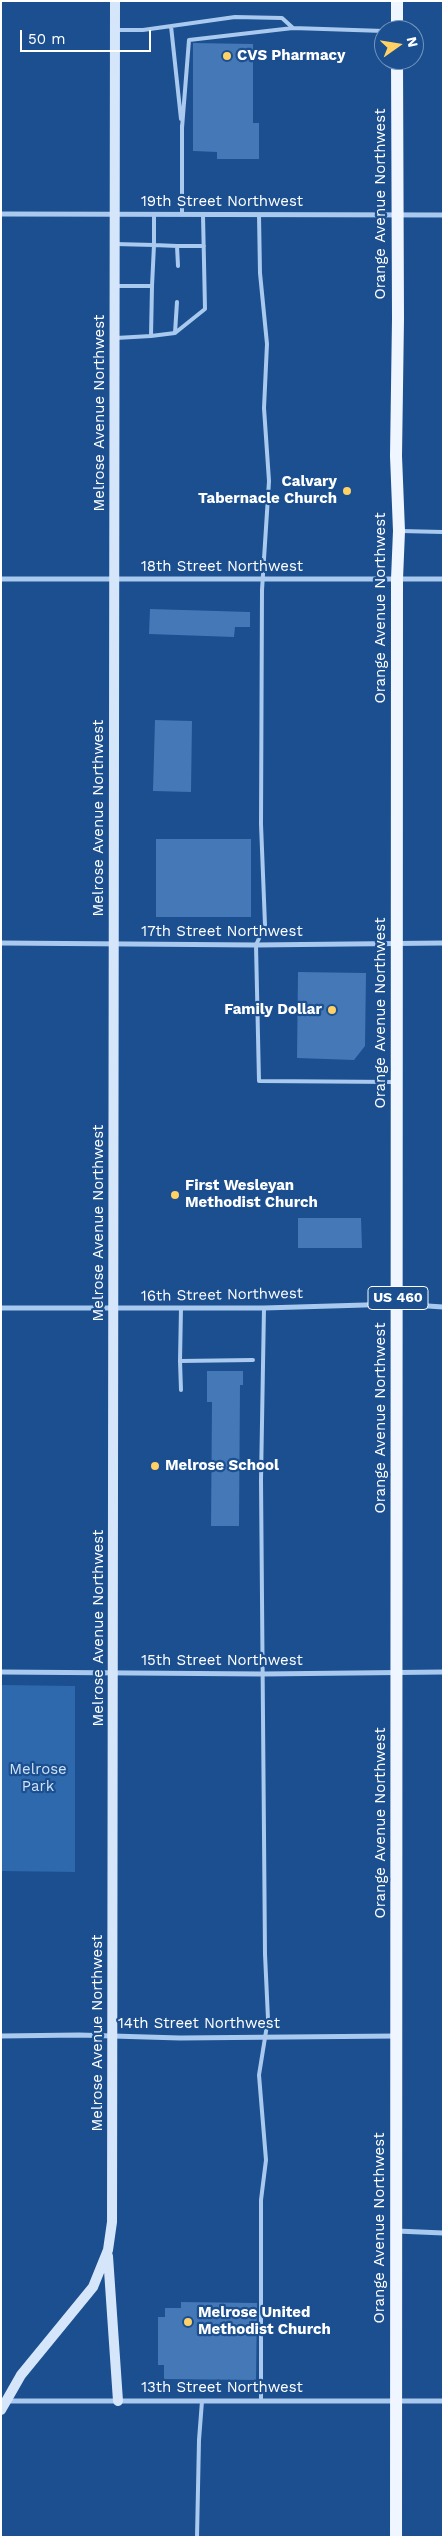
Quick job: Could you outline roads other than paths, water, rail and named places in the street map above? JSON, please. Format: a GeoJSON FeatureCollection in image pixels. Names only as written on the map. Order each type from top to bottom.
{"type":"FeatureCollection","features":[{"type":"Feature","properties":{"kind":"main road"},"geometry":{"type":"LineString","coordinates":[[397,1],[397,20]]}},
{"type":"Feature","properties":{"kind":"main road","name":"Orange Avenue Northwest"},"geometry":{"type":"LineString","coordinates":[[396,2537],[398,1672],[397,579],[399,531],[396,456],[398,319],[397,70]]}},
{"type":"Feature","properties":{"kind":"street","name":"Melrose Avenue Northwest"},"geometry":{"type":"LineString","coordinates":[[2,2404],[21,2375],[93,2287],[108,2250],[112,2222],[115,1]]}},
{"type":"Feature","properties":{"kind":"street","name":"19th Street Northwest"},"geometry":{"type":"LineString","coordinates":[[1,214],[443,215]]}},
{"type":"Feature","properties":{"kind":"street","name":"18th Street Northwest"},"geometry":{"type":"LineString","coordinates":[[1,579],[443,579]]}},
{"type":"Feature","properties":{"kind":"street","name":"17th Street Northwest"},"geometry":{"type":"LineString","coordinates":[[1,943],[443,944]]}},
{"type":"Feature","properties":{"kind":"street","name":"16th Street Northwest"},"geometry":{"type":"LineString","coordinates":[[1,1308],[264,1308],[398,1304],[443,1307]]}},
{"type":"Feature","properties":{"kind":"street","name":"15th Street Northwest"},"geometry":{"type":"LineString","coordinates":[[1,1672],[263,1674],[443,1672]]}},
{"type":"Feature","properties":{"kind":"street","name":"14th Street Northwest"},"geometry":{"type":"LineString","coordinates":[[1,2036],[266,2038],[397,2036]]}},
{"type":"Feature","properties":{"kind":"street"},"geometry":{"type":"LineString","coordinates":[[397,2231],[443,2233]]}},
{"type":"Feature","properties":{"kind":"street"},"geometry":{"type":"LineString","coordinates":[[108,2250],[118,2401]]}},
{"type":"Feature","properties":{"kind":"street","name":"13th Street Northwest"},"geometry":{"type":"LineString","coordinates":[[2,2404],[202,2400],[443,2402]]}},
{"type":"Feature","properties":{"kind":"lane"},"geometry":{"type":"LineString","coordinates":[[115,30],[142,30],[235,17],[282,18],[293,28]]}},
{"type":"Feature","properties":{"kind":"lane"},"geometry":{"type":"LineString","coordinates":[[171,26],[182,128],[182,214]]}},
{"type":"Feature","properties":{"kind":"lane"},"geometry":{"type":"LineString","coordinates":[[182,128],[189,40],[293,28],[374,31]]}},
{"type":"Feature","properties":{"kind":"lane"},"geometry":{"type":"LineString","coordinates":[[151,336],[154,214]]}},
{"type":"Feature","properties":{"kind":"lane"},"geometry":{"type":"LineString","coordinates":[[116,338],[175,333],[205,309],[203,215]]}},
{"type":"Feature","properties":{"kind":"lane"},"geometry":{"type":"LineString","coordinates":[[259,215],[260,273],[266,344],[264,408],[269,481],[263,579],[261,824],[266,924],[256,945],[259,1081],[398,1082]]}},
{"type":"Feature","properties":{"kind":"lane"},"geometry":{"type":"LineString","coordinates":[[115,244],[204,246]]}},
{"type":"Feature","properties":{"kind":"lane"},"geometry":{"type":"LineString","coordinates":[[177,246],[178,266]]}},
{"type":"Feature","properties":{"kind":"lane"},"geometry":{"type":"LineString","coordinates":[[115,286],[152,286]]}},
{"type":"Feature","properties":{"kind":"lane"},"geometry":{"type":"LineString","coordinates":[[175,333],[177,302]]}},
{"type":"Feature","properties":{"kind":"lane"},"geometry":{"type":"LineString","coordinates":[[399,531],[443,532]]}},
{"type":"Feature","properties":{"kind":"lane"},"geometry":{"type":"LineString","coordinates":[[180,1308],[181,1390]]}},
{"type":"Feature","properties":{"kind":"lane"},"geometry":{"type":"LineString","coordinates":[[261,2401],[261,2200],[266,2160],[260,2075],[266,2038],[261,1480],[264,1308]]}},
{"type":"Feature","properties":{"kind":"lane"},"geometry":{"type":"LineString","coordinates":[[180,1361],[254,1360]]}},
{"type":"Feature","properties":{"kind":"lane"},"geometry":{"type":"LineString","coordinates":[[197,2537],[199,2440],[202,2400]]}},
{"type":"Feature","properties":{"kind":"place","name":"CVS Pharmacy"},"geometry":{"type":"Point","coordinates":[227,56]}},
{"type":"Feature","properties":{"kind":"place","name":"Calvary Tabernacle Church"},"geometry":{"type":"Point","coordinates":[347,491]}},
{"type":"Feature","properties":{"kind":"place","name":"Family Dollar"},"geometry":{"type":"Point","coordinates":[332,1010]}},
{"type":"Feature","properties":{"kind":"place","name":"First Wesleyan Methodist Church"},"geometry":{"type":"Point","coordinates":[175,1195]}},
{"type":"Feature","properties":{"kind":"place","name":"Melrose School"},"geometry":{"type":"Point","coordinates":[155,1466]}},
{"type":"Feature","properties":{"kind":"place","name":"Melrose United Methodist Church"},"geometry":{"type":"Point","coordinates":[188,2322]}},
{"type":"Feature","properties":{"kind":"park label","name":"Melrose Park"},"geometry":{"type":"Point","coordinates":[38,1778]}}]}
